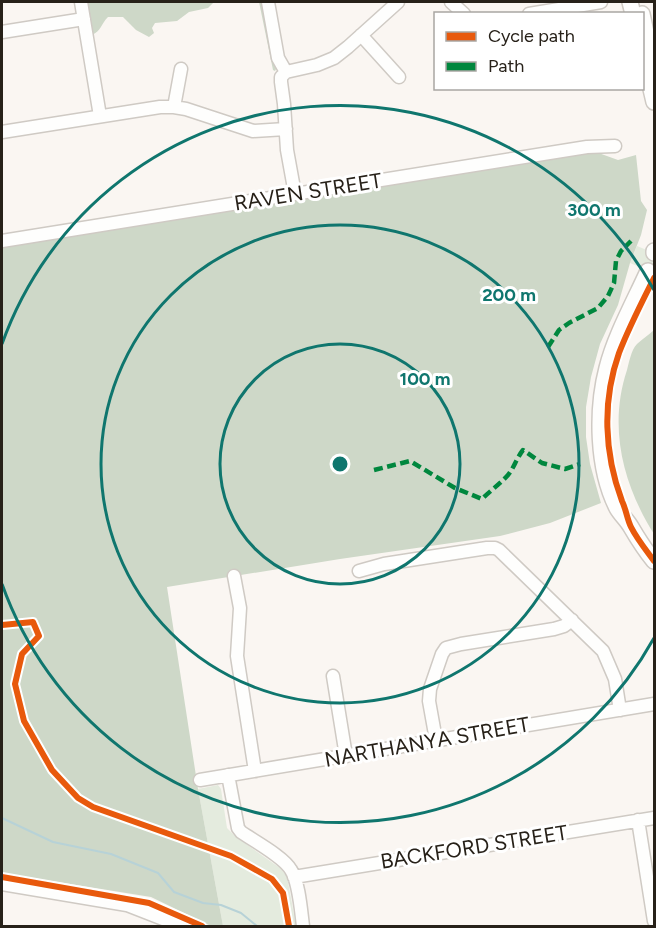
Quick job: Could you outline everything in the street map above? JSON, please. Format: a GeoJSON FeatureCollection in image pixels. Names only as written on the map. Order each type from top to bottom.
{"type":"FeatureCollection","features":[{"type":"Feature","properties":{"kind":"main road"},"geometry":{"type":"LineString","coordinates":[[644,23],[654,69]]}},
{"type":"Feature","properties":{"kind":"main road"},"geometry":{"type":"LineString","coordinates":[[644,62],[654,102]]}},
{"type":"Feature","properties":{"kind":"main road"},"geometry":{"type":"LineString","coordinates":[[651,274],[610,356],[600,413],[602,455],[608,482],[618,509],[654,561]]}},
{"type":"Feature","properties":{"kind":"street"},"geometry":{"type":"LineString","coordinates":[[81,2],[100,117]]}},
{"type":"Feature","properties":{"kind":"street"},"geometry":{"type":"LineString","coordinates":[[268,2],[278,58],[285,72]]}},
{"type":"Feature","properties":{"kind":"street"},"geometry":{"type":"LineString","coordinates":[[295,194],[288,158],[281,77],[285,72],[291,70],[326,62],[340,53],[398,2]]}},
{"type":"Feature","properties":{"kind":"street"},"geometry":{"type":"LineString","coordinates":[[541,12],[602,2]]}},
{"type":"Feature","properties":{"kind":"street"},"geometry":{"type":"LineString","coordinates":[[2,32],[84,19]]}},
{"type":"Feature","properties":{"kind":"street"},"geometry":{"type":"LineString","coordinates":[[360,35],[399,77]]}},
{"type":"Feature","properties":{"kind":"street"},"geometry":{"type":"LineString","coordinates":[[174,107],[181,69]]}},
{"type":"Feature","properties":{"kind":"street"},"geometry":{"type":"LineString","coordinates":[[2,132],[153,107],[186,109],[253,131],[286,129]]}},
{"type":"Feature","properties":{"kind":"street","name":"RAVEN STREET"},"geometry":{"type":"LineString","coordinates":[[2,241],[588,147],[615,146]]}},
{"type":"Feature","properties":{"kind":"street"},"geometry":{"type":"LineString","coordinates":[[358,571],[384,564],[495,548],[503,553],[605,654],[615,679],[621,710]]}},
{"type":"Feature","properties":{"kind":"street"},"geometry":{"type":"LineString","coordinates":[[234,576],[240,608],[237,656],[255,771]]}},
{"type":"Feature","properties":{"kind":"street"},"geometry":{"type":"LineString","coordinates":[[436,740],[429,695],[440,658],[446,648],[554,629],[572,620]]}},
{"type":"Feature","properties":{"kind":"street"},"geometry":{"type":"LineString","coordinates":[[333,676],[346,756]]}},
{"type":"Feature","properties":{"kind":"street","name":"NARTHANYA STREET"},"geometry":{"type":"LineString","coordinates":[[200,780],[654,705]]}},
{"type":"Feature","properties":{"kind":"street"},"geometry":{"type":"LineString","coordinates":[[228,775],[238,828],[284,861],[290,868],[294,877],[303,927]]}},
{"type":"Feature","properties":{"kind":"street","name":"BACKFORD STREET"},"geometry":{"type":"LineString","coordinates":[[294,877],[654,818]]}},
{"type":"Feature","properties":{"kind":"street"},"geometry":{"type":"LineString","coordinates":[[638,820],[654,921]]}},
{"type":"Feature","properties":{"kind":"street"},"geometry":{"type":"LineString","coordinates":[[2,884],[127,905],[182,927]]}},
{"type":"Feature","properties":{"kind":"shaded area"},"geometry":{"type":"Polygon","coordinates":[[[637,246],[654,253],[654,273],[630,263],[637,246]]]}},
{"type":"Feature","properties":{"kind":"shaded area"},"geometry":{"type":"Polygon","coordinates":[[[218,785],[221,789],[227,828],[280,868],[287,876],[296,926],[223,926],[198,789],[218,785]]]}},
{"type":"Feature","properties":{"kind":"green space"},"geometry":{"type":"Polygon","coordinates":[[[85,2],[214,2],[208,8],[189,12],[177,21],[155,23],[152,28],[154,33],[149,37],[136,30],[123,17],[108,17],[92,35],[85,2]]]}},
{"type":"Feature","properties":{"kind":"green space"},"geometry":{"type":"Polygon","coordinates":[[[259,2],[264,2],[275,71],[273,70],[259,2]]]}},
{"type":"Feature","properties":{"kind":"green space"},"geometry":{"type":"Polygon","coordinates":[[[593,151],[618,160],[636,155],[641,201],[647,210],[618,305],[600,344],[586,407],[586,437],[590,464],[601,503],[550,523],[500,536],[167,587],[198,789],[223,926],[211,926],[151,897],[2,873],[2,248],[593,151]]]}},
{"type":"Feature","properties":{"kind":"green space"},"geometry":{"type":"Polygon","coordinates":[[[654,330],[654,534],[634,496],[627,476],[619,434],[619,413],[621,391],[632,353],[637,344],[654,330]]]}},
{"type":"Feature","properties":{"kind":"waterway"},"geometry":{"type":"LineString","coordinates":[[2,818],[53,842],[111,854],[158,873],[174,892],[203,903],[221,905],[241,913],[257,926]]}},
{"type":"Feature","properties":{"kind":"marked path"},"geometry":{"type":"LineString","coordinates":[[548,347],[559,330],[598,308],[608,296],[614,283],[616,261],[621,251],[631,241]]}},
{"type":"Feature","properties":{"kind":"marked path"},"geometry":{"type":"LineString","coordinates":[[374,470],[410,461],[455,488],[482,499],[508,475],[523,450],[542,463],[565,469],[580,464]]}},
{"type":"Feature","properties":{"kind":"cycle path"},"geometry":{"type":"LineString","coordinates":[[654,278],[619,353],[610,390],[607,427],[616,483],[628,521],[654,561]]}},
{"type":"Feature","properties":{"kind":"cycle path"},"geometry":{"type":"LineString","coordinates":[[2,625],[33,622],[39,636],[22,654],[15,684],[24,721],[52,770],[78,798],[93,807],[231,856],[272,879],[283,893],[289,926]]}},
{"type":"Feature","properties":{"kind":"cycle path"},"geometry":{"type":"LineString","coordinates":[[2,877],[149,903],[202,926]]}}]}
